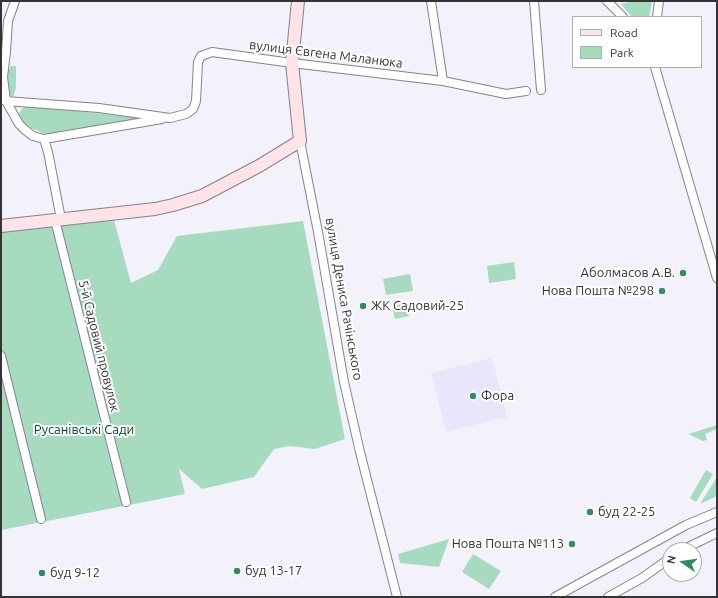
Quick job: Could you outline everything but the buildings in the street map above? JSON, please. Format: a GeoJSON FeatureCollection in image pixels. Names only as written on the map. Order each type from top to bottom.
{"type":"FeatureCollection","features":[{"type":"Feature","properties":{"kind":"main road","name":"вулиця Дениса Рачінського"},"geometry":{"type":"LineString","coordinates":[[298,1],[292,63],[300,141]]}},
{"type":"Feature","properties":{"kind":"main road"},"geometry":{"type":"LineString","coordinates":[[1,226],[155,209],[173,205],[202,196],[258,166],[300,141]]}},
{"type":"Feature","properties":{"kind":"street"},"geometry":{"type":"LineString","coordinates":[[14,1],[8,21],[3,77],[4,100],[19,124],[25,130],[33,136],[44,139],[48,152],[58,219]]}},
{"type":"Feature","properties":{"kind":"street"},"geometry":{"type":"LineString","coordinates":[[431,1],[443,81]]}},
{"type":"Feature","properties":{"kind":"street"},"geometry":{"type":"LineString","coordinates":[[534,1],[541,90]]}},
{"type":"Feature","properties":{"kind":"street"},"geometry":{"type":"LineString","coordinates":[[607,1],[621,16]]}},
{"type":"Feature","properties":{"kind":"street"},"geometry":{"type":"LineString","coordinates":[[656,16],[659,1]]}},
{"type":"Feature","properties":{"kind":"street","name":"вулиця Євгена Маланюка"},"geometry":{"type":"LineString","coordinates":[[44,139],[186,114],[193,110],[196,101],[198,62],[201,56],[212,52],[443,81],[506,94],[526,91]]}},
{"type":"Feature","properties":{"kind":"street"},"geometry":{"type":"LineString","coordinates":[[656,68],[717,278]]}},
{"type":"Feature","properties":{"kind":"street","name":"вулиця Євгена Маланюка"},"geometry":{"type":"LineString","coordinates":[[4,100],[99,108],[170,118]]}},
{"type":"Feature","properties":{"kind":"street","name":"вулиця Дениса Рачінського"},"geometry":{"type":"LineString","coordinates":[[300,141],[318,232],[344,382],[396,597]]}},
{"type":"Feature","properties":{"kind":"street","name":"5-й Садовий провулок"},"geometry":{"type":"LineString","coordinates":[[58,219],[126,502]]}},
{"type":"Feature","properties":{"kind":"street"},"geometry":{"type":"LineString","coordinates":[[1,356],[41,519]]}},
{"type":"Feature","properties":{"kind":"street"},"geometry":{"type":"LineString","coordinates":[[555,597],[686,525],[717,512]]}},
{"type":"Feature","properties":{"kind":"street"},"geometry":{"type":"LineString","coordinates":[[698,542],[717,533]]}},
{"type":"Feature","properties":{"kind":"street"},"geometry":{"type":"LineString","coordinates":[[608,597],[642,578],[662,564]]}},
{"type":"Feature","properties":{"kind":"shaded area"},"geometry":{"type":"Polygon","coordinates":[[[492,358],[507,417],[446,432],[431,373],[492,358]]]}},
{"type":"Feature","properties":{"kind":"green space"},"geometry":{"type":"Polygon","coordinates":[[[633,1],[652,1],[649,16],[631,16],[621,4],[633,1]]]}},
{"type":"Feature","properties":{"kind":"green space"},"geometry":{"type":"Polygon","coordinates":[[[11,66],[16,66],[16,88],[13,97],[9,95],[4,78],[11,66]]]}},
{"type":"Feature","properties":{"kind":"green space"},"geometry":{"type":"Polygon","coordinates":[[[31,106],[150,119],[45,134],[31,128],[23,122],[19,113],[23,108],[31,106]]]}},
{"type":"Feature","properties":{"kind":"green space","name":"Русанівські Сади"},"geometry":{"type":"Polygon","coordinates":[[[114,220],[131,283],[158,270],[177,236],[303,221],[345,439],[315,449],[290,446],[274,449],[254,477],[202,489],[179,469],[185,494],[1,530],[1,231],[114,220]]]}},
{"type":"Feature","properties":{"kind":"green space"},"geometry":{"type":"Polygon","coordinates":[[[514,262],[516,279],[489,283],[487,266],[514,262]]]}},
{"type":"Feature","properties":{"kind":"green space"},"geometry":{"type":"Polygon","coordinates":[[[410,274],[413,291],[386,295],[383,279],[410,274]]]}},
{"type":"Feature","properties":{"kind":"green space"},"geometry":{"type":"Polygon","coordinates":[[[406,303],[409,316],[395,319],[392,306],[406,303]]]}},
{"type":"Feature","properties":{"kind":"green space"},"geometry":{"type":"Polygon","coordinates":[[[717,425],[717,429],[705,434],[707,440],[703,441],[688,434],[717,425]]]}},
{"type":"Feature","properties":{"kind":"green space"},"geometry":{"type":"Polygon","coordinates":[[[706,470],[713,474],[696,502],[690,498],[706,470]]]}},
{"type":"Feature","properties":{"kind":"green space"},"geometry":{"type":"Polygon","coordinates":[[[717,477],[717,496],[700,504],[717,477]]]}},
{"type":"Feature","properties":{"kind":"green space"},"geometry":{"type":"Polygon","coordinates":[[[449,539],[439,567],[400,563],[398,554],[449,539]]]}},
{"type":"Feature","properties":{"kind":"green space"},"geometry":{"type":"Polygon","coordinates":[[[473,554],[501,571],[489,589],[462,572],[473,554]]]}},
{"type":"Feature","properties":{"kind":"place","name":"Аболмасов А.В."},"geometry":{"type":"Point","coordinates":[683,273]}},
{"type":"Feature","properties":{"kind":"place","name":"Нова Пошта №298"},"geometry":{"type":"Point","coordinates":[662,291]}},
{"type":"Feature","properties":{"kind":"place","name":"ЖК Садовий-25"},"geometry":{"type":"Point","coordinates":[363,306]}},
{"type":"Feature","properties":{"kind":"place","name":"Фора"},"geometry":{"type":"Point","coordinates":[473,396]}},
{"type":"Feature","properties":{"kind":"place","name":"буд 22-25"},"geometry":{"type":"Point","coordinates":[590,512]}},
{"type":"Feature","properties":{"kind":"place","name":"Нова Пошта №113"},"geometry":{"type":"Point","coordinates":[572,544]}},
{"type":"Feature","properties":{"kind":"place","name":"буд 13-17"},"geometry":{"type":"Point","coordinates":[237,571]}},
{"type":"Feature","properties":{"kind":"place","name":"буд 9-12"},"geometry":{"type":"Point","coordinates":[42,573]}}]}
